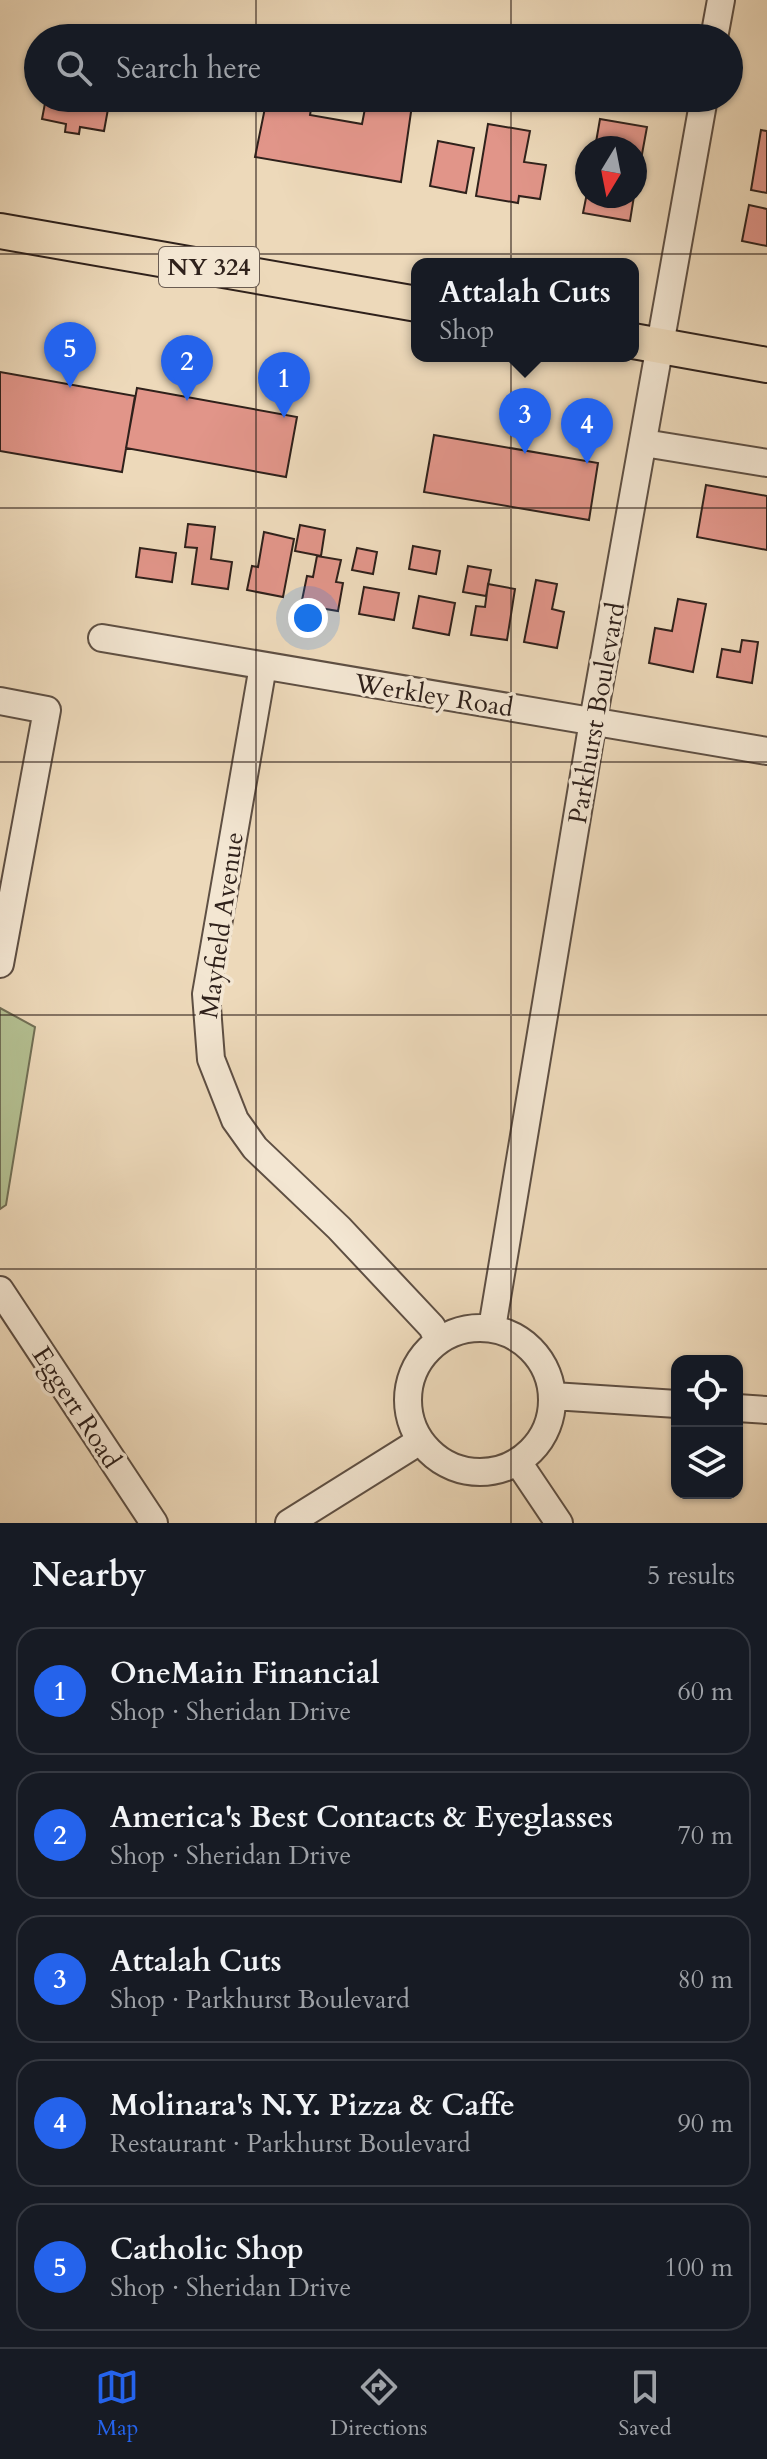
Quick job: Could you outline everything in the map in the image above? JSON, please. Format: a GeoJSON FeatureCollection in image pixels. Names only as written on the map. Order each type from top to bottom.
{"type":"FeatureCollection","features":[{"type":"Feature","properties":{"kind":"main road","name":"NY 324"},"geometry":{"type":"LineString","coordinates":[[0,231],[411,303]]}},
{"type":"Feature","properties":{"kind":"main road"},"geometry":{"type":"LineString","coordinates":[[647,344],[767,365]]}},
{"type":"Feature","properties":{"kind":"street"},"geometry":{"type":"LineString","coordinates":[[717,24],[721,0]]}},
{"type":"Feature","properties":{"kind":"street","name":"Parkhurst Boulevard"},"geometry":{"type":"LineString","coordinates":[[492,1328],[593,721],[644,443],[647,344],[701,112]]}},
{"type":"Feature","properties":{"kind":"street"},"geometry":{"type":"LineString","coordinates":[[644,443],[767,463]]}},
{"type":"Feature","properties":{"kind":"street","name":"Werkley Road"},"geometry":{"type":"LineString","coordinates":[[102,638],[767,751]]}},
{"type":"Feature","properties":{"kind":"street","name":"Mayfield Avenue"},"geometry":{"type":"LineString","coordinates":[[263,666],[206,994],[211,1059],[228,1107],[255,1148],[339,1228],[432,1327],[438,1340]]}},
{"type":"Feature","properties":{"kind":"street"},"geometry":{"type":"LineString","coordinates":[[0,701],[47,710],[0,964]]}},
{"type":"Feature","properties":{"kind":"street","name":"Eggert Road"},"geometry":{"type":"LineString","coordinates":[[0,1290],[154,1523]]}},
{"type":"Feature","properties":{"kind":"street"},"geometry":{"type":"LineString","coordinates":[[492,1328],[528,1345],[541,1360],[553,1396],[544,1434],[518,1462],[488,1472],[457,1469],[430,1453],[420,1441],[412,1426],[407,1395],[416,1364],[438,1340],[464,1329],[492,1328]]}},
{"type":"Feature","properties":{"kind":"street"},"geometry":{"type":"LineString","coordinates":[[553,1396],[671,1404]]}},
{"type":"Feature","properties":{"kind":"street"},"geometry":{"type":"LineString","coordinates":[[743,1408],[767,1410]]}},
{"type":"Feature","properties":{"kind":"street"},"geometry":{"type":"LineString","coordinates":[[289,1523],[420,1441]]}},
{"type":"Feature","properties":{"kind":"street"},"geometry":{"type":"LineString","coordinates":[[518,1462],[559,1523]]}},
{"type":"Feature","properties":{"kind":"green space"},"geometry":{"type":"Polygon","coordinates":[[[0,1008],[35,1027],[6,1205],[0,1209],[0,1008]]]}},
{"type":"Feature","properties":{"kind":"building"},"geometry":{"type":"Polygon","coordinates":[[[43,112],[107,112],[104,131],[80,127],[79,134],[65,132],[66,124],[42,119],[43,112]]]}},
{"type":"Feature","properties":{"kind":"building"},"geometry":{"type":"Polygon","coordinates":[[[264,112],[311,112],[310,115],[362,124],[364,112],[411,112],[401,182],[255,157],[264,112]]]}},
{"type":"Feature","properties":{"kind":"building"},"geometry":{"type":"Polygon","coordinates":[[[600,119],[647,127],[645,136],[597,136],[600,119]]]}},
{"type":"Feature","properties":{"kind":"building"},"geometry":{"type":"Polygon","coordinates":[[[488,124],[530,131],[524,162],[546,165],[540,199],[519,196],[518,203],[476,196],[488,124]]]}},
{"type":"Feature","properties":{"kind":"building"},"geometry":{"type":"Polygon","coordinates":[[[761,130],[767,131],[767,193],[751,190],[761,130]]]}},
{"type":"Feature","properties":{"kind":"building"},"geometry":{"type":"Polygon","coordinates":[[[438,141],[474,148],[466,193],[430,186],[438,141]]]}},
{"type":"Feature","properties":{"kind":"building"},"geometry":{"type":"Polygon","coordinates":[[[749,205],[767,209],[767,246],[742,241],[749,205]]]}},
{"type":"Feature","properties":{"kind":"building"},"geometry":{"type":"Polygon","coordinates":[[[584,208],[632,208],[630,221],[583,213],[584,208]]]}},
{"type":"Feature","properties":{"kind":"building"},"geometry":{"type":"Polygon","coordinates":[[[0,372],[135,396],[122,472],[0,451],[0,372]]]}},
{"type":"Feature","properties":{"kind":"building"},"geometry":{"type":"Polygon","coordinates":[[[137,388],[297,417],[286,477],[126,448],[137,388]]]}},
{"type":"Feature","properties":{"kind":"building"},"geometry":{"type":"Polygon","coordinates":[[[434,435],[598,463],[589,520],[424,492],[434,435]]]}},
{"type":"Feature","properties":{"kind":"building"},"geometry":{"type":"Polygon","coordinates":[[[706,485],[767,496],[767,550],[697,537],[706,485]]]}},
{"type":"Feature","properties":{"kind":"building"},"geometry":{"type":"Polygon","coordinates":[[[188,524],[215,527],[211,559],[232,562],[228,589],[192,584],[197,548],[185,547],[188,524]]]}},
{"type":"Feature","properties":{"kind":"building"},"geometry":{"type":"Polygon","coordinates":[[[300,525],[325,530],[321,556],[295,551],[300,525]]]}},
{"type":"Feature","properties":{"kind":"building"},"geometry":{"type":"Polygon","coordinates":[[[264,532],[294,539],[283,597],[247,590],[252,566],[258,567],[264,532]]]}},
{"type":"Feature","properties":{"kind":"building"},"geometry":{"type":"Polygon","coordinates":[[[413,546],[440,551],[436,574],[409,569],[413,546]]]}},
{"type":"Feature","properties":{"kind":"building"},"geometry":{"type":"Polygon","coordinates":[[[140,548],[176,553],[172,582],[136,577],[140,548]]]}},
{"type":"Feature","properties":{"kind":"building"},"geometry":{"type":"Polygon","coordinates":[[[357,548],[377,552],[373,574],[352,570],[357,548]]]}},
{"type":"Feature","properties":{"kind":"building"},"geometry":{"type":"Polygon","coordinates":[[[317,556],[341,560],[336,582],[343,583],[338,611],[301,605],[307,576],[313,577],[317,556]]]}},
{"type":"Feature","properties":{"kind":"building"},"geometry":{"type":"Polygon","coordinates":[[[468,566],[491,570],[486,596],[463,592],[468,566]]]}},
{"type":"Feature","properties":{"kind":"building"},"geometry":{"type":"Polygon","coordinates":[[[536,580],[557,584],[552,609],[564,612],[557,648],[524,642],[536,580]]]}},
{"type":"Feature","properties":{"kind":"building"},"geometry":{"type":"Polygon","coordinates":[[[488,584],[515,589],[507,640],[471,635],[476,606],[485,607],[488,584]]]}},
{"type":"Feature","properties":{"kind":"building"},"geometry":{"type":"Polygon","coordinates":[[[364,587],[399,593],[394,620],[359,614],[364,587]]]}},
{"type":"Feature","properties":{"kind":"building"},"geometry":{"type":"Polygon","coordinates":[[[419,596],[455,603],[449,635],[413,628],[419,596]]]}},
{"type":"Feature","properties":{"kind":"building"},"geometry":{"type":"Polygon","coordinates":[[[678,599],[706,604],[693,672],[649,663],[655,628],[672,631],[678,599]]]}},
{"type":"Feature","properties":{"kind":"building"},"geometry":{"type":"Polygon","coordinates":[[[742,640],[758,642],[752,683],[717,677],[722,649],[740,652],[742,640]]]}},
{"type":"Feature","properties":{"kind":"place","name":"Catholic Shop"},"geometry":{"type":"Point","coordinates":[70,388]}},
{"type":"Feature","properties":{"kind":"place","name":"America's Best Contacts & Eyeglasses"},"geometry":{"type":"Point","coordinates":[187,401]}},
{"type":"Feature","properties":{"kind":"place","name":"OneMain Financial"},"geometry":{"type":"Point","coordinates":[284,418]}},
{"type":"Feature","properties":{"kind":"place","name":"Attalah Cuts"},"geometry":{"type":"Point","coordinates":[525,454]}},
{"type":"Feature","properties":{"kind":"place","name":"Molinara's N.Y. Pizza & Caffe"},"geometry":{"type":"Point","coordinates":[587,464]}}]}
